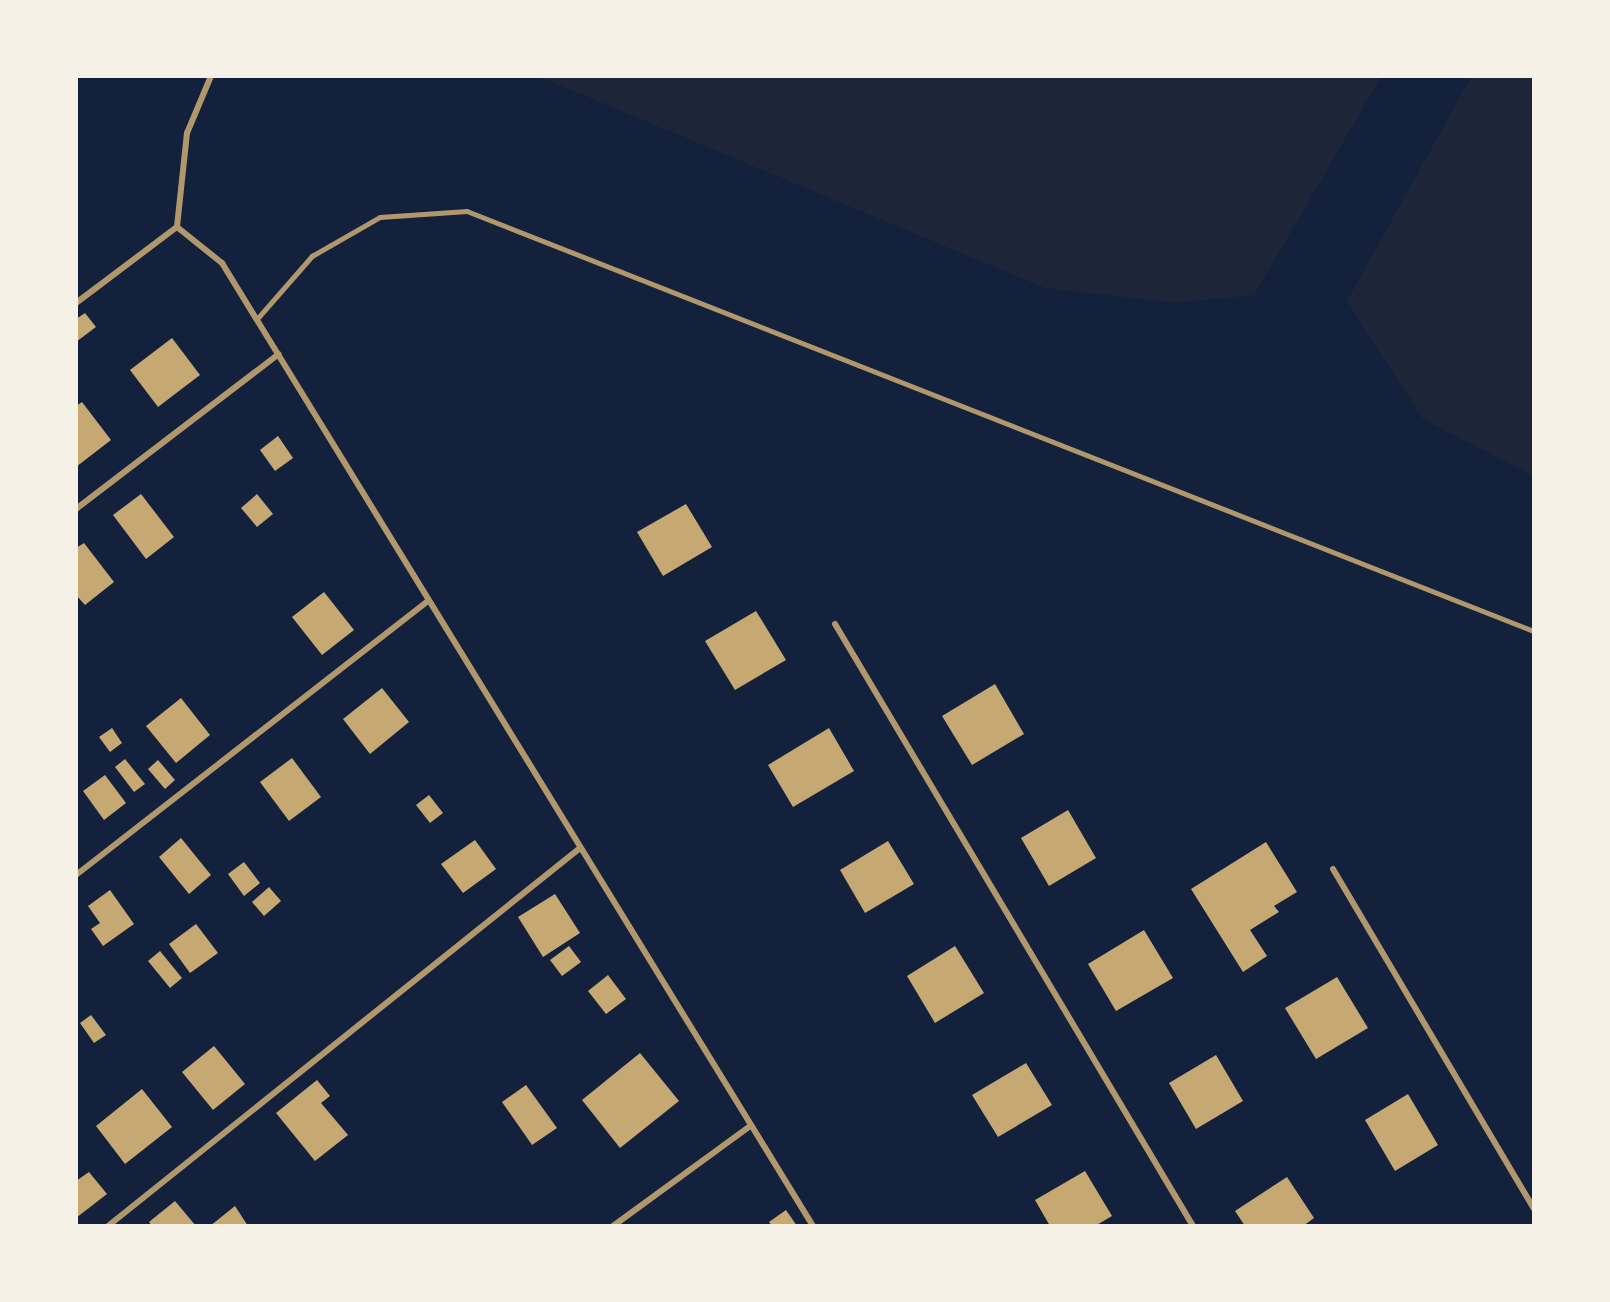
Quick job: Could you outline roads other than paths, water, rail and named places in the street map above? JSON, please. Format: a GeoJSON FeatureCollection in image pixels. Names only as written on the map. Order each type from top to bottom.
{"type":"FeatureCollection","features":[{"type":"Feature","properties":{"kind":"street"},"geometry":{"type":"LineString","coordinates":[[76,303],[177,227],[187,133],[211,76]]}},
{"type":"Feature","properties":{"kind":"street"},"geometry":{"type":"LineString","coordinates":[[177,227],[222,263],[813,1226]]}},
{"type":"Feature","properties":{"kind":"street"},"geometry":{"type":"LineString","coordinates":[[76,509],[279,354]]}},
{"type":"Feature","properties":{"kind":"street"},"geometry":{"type":"LineString","coordinates":[[76,875],[429,600]]}},
{"type":"Feature","properties":{"kind":"street"},"geometry":{"type":"LineString","coordinates":[[835,624],[1194,1226]]}},
{"type":"Feature","properties":{"kind":"street"},"geometry":{"type":"LineString","coordinates":[[108,1226],[580,848]]}},
{"type":"Feature","properties":{"kind":"street"},"geometry":{"type":"LineString","coordinates":[[1333,869],[1533,1209]]}},
{"type":"Feature","properties":{"kind":"street"},"geometry":{"type":"LineString","coordinates":[[613,1226],[750,1126]]}},
{"type":"Feature","properties":{"kind":"lane"},"geometry":{"type":"LineString","coordinates":[[257,319],[312,256],[380,217],[467,211],[1533,631]]}}]}
